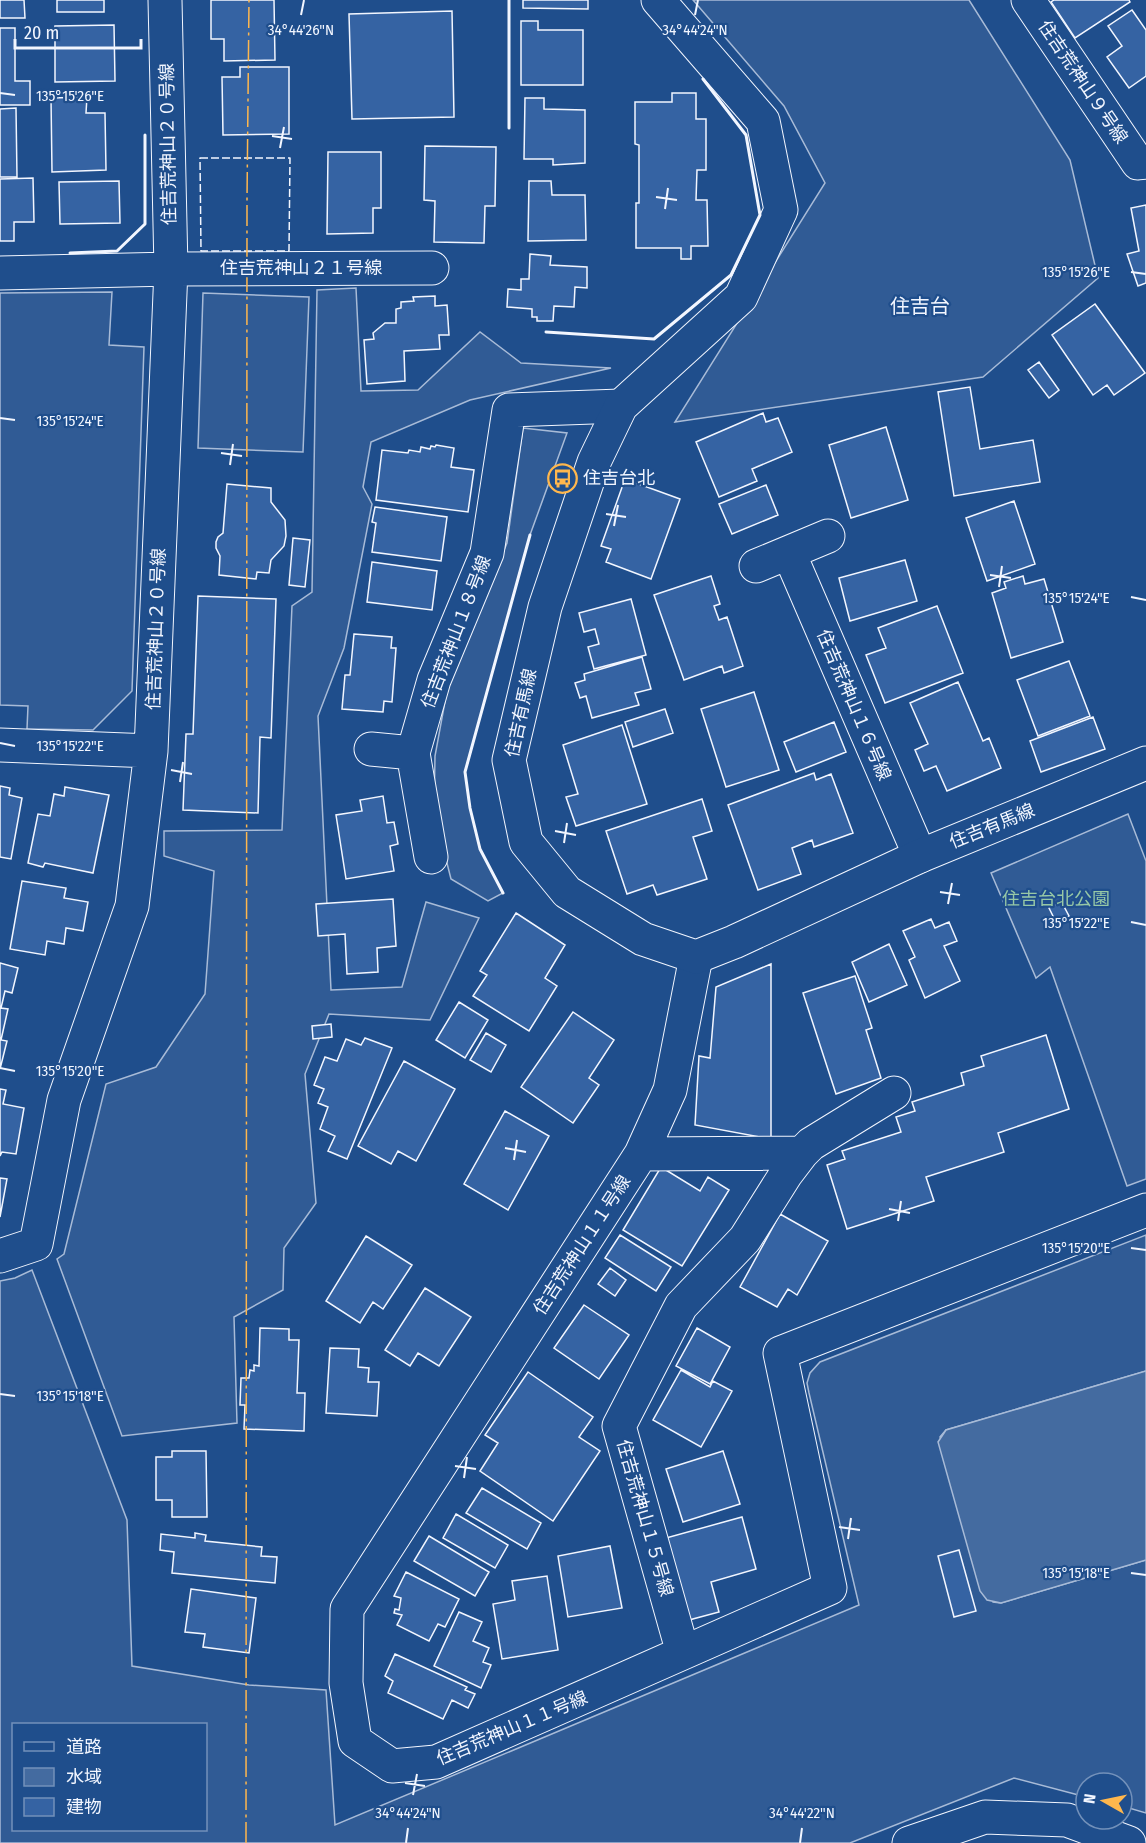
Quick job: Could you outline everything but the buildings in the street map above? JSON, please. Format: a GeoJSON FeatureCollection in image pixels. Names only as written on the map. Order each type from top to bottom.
{"type":"FeatureCollection","features":[{"type":"Feature","properties":{"kind":"street","name":"住吉荒神山２０号線"},"geometry":{"type":"LineString","coordinates":[[0,1256],[36,1244],[64,1100],[132,906],[151,751],[171,269],[165,0]]}},
{"type":"Feature","properties":{"kind":"street","name":"住吉有馬線"},"geometry":{"type":"LineString","coordinates":[[658,0],[763,121],[781,210],[741,297],[621,406],[594,462],[545,607],[509,760],[526,842],[567,892],[643,939],[696,957],[734,942],[920,856],[1146,763]]}},
{"type":"Feature","properties":{"kind":"street","name":"住吉荒神山９号線"},"geometry":{"type":"LineString","coordinates":[[1028,0],[1142,162]]}},
{"type":"Feature","properties":{"kind":"street","name":"住吉荒神山２１号線"},"geometry":{"type":"LineString","coordinates":[[0,273],[171,269],[432,268]]}},
{"type":"Feature","properties":{"kind":"street","name":"住吉荒神山１８号線"},"geometry":{"type":"LineString","coordinates":[[431,857],[413,753],[434,680],[487,553],[509,410],[621,406]]}},
{"type":"Feature","properties":{"kind":"street"},"geometry":{"type":"LineString","coordinates":[[756,566],[828,536]]}},
{"type":"Feature","properties":{"kind":"street","name":"住吉荒神山１６号線"},"geometry":{"type":"LineString","coordinates":[[789,553],[920,856]]}},
{"type":"Feature","properties":{"kind":"street"},"geometry":{"type":"LineString","coordinates":[[0,745],[151,751]]}},
{"type":"Feature","properties":{"kind":"street"},"geometry":{"type":"LineString","coordinates":[[371,750],[413,753]]}},
{"type":"Feature","properties":{"kind":"street","name":"住吉荒神山１１号線"},"geometry":{"type":"LineString","coordinates":[[696,957],[670,1090],[641,1154],[347,1609],[346,1683],[355,1741],[392,1766],[436,1762],[830,1588],[780,1353],[1146,1210]]}},
{"type":"Feature","properties":{"kind":"street","name":"住吉荒神山１５号線"},"geometry":{"type":"LineString","coordinates":[[683,1653],[619,1426],[681,1306],[745,1239],[802,1153],[811,1144],[894,1093]]}},
{"type":"Feature","properties":{"kind":"street"},"geometry":{"type":"LineString","coordinates":[[641,1154],[802,1153]]}},
{"type":"Feature","properties":{"kind":"street"},"geometry":{"type":"LineString","coordinates":[[909,1843],[985,1816],[1067,1820],[1129,1843]]}},
{"type":"Feature","properties":{"kind":"shaded area"},"geometry":{"type":"Polygon","coordinates":[[[693,0],[969,0],[1070,160],[1098,278],[983,377],[675,422],[825,183],[784,106],[693,0]]]}},
{"type":"Feature","properties":{"kind":"shaded area"},"geometry":{"type":"Polygon","coordinates":[[[356,288],[361,391],[418,390],[480,332],[521,363],[611,368],[470,400],[371,442],[363,487],[372,504],[344,648],[318,716],[331,990],[402,987],[426,902],[479,918],[430,1020],[329,1014],[305,1074],[316,1203],[284,1248],[283,1290],[234,1317],[237,1423],[122,1436],[57,1259],[64,1254],[106,1084],[156,1067],[205,994],[214,871],[164,856],[164,831],[282,830],[292,606],[312,592],[317,290],[356,288]]]}},
{"type":"Feature","properties":{"kind":"shaded area"},"geometry":{"type":"Polygon","coordinates":[[[112,292],[109,345],[144,347],[132,691],[93,730],[27,729],[28,706],[0,705],[0,293],[112,292]]]}},
{"type":"Feature","properties":{"kind":"shaded area"},"geometry":{"type":"Polygon","coordinates":[[[203,293],[309,297],[303,452],[198,448],[203,293]]]}},
{"type":"Feature","properties":{"kind":"shaded area"},"geometry":{"type":"Polygon","coordinates":[[[523,428],[567,433],[530,535],[465,772],[470,808],[480,849],[503,893],[488,901],[451,879],[434,812],[435,756],[448,685],[507,543],[523,428]]]}},
{"type":"Feature","properties":{"kind":"shaded area"},"geometry":{"type":"Polygon","coordinates":[[[1128,814],[1146,861],[1146,1179],[1127,1186],[1050,967],[1036,978],[991,873],[1128,814]]]}},
{"type":"Feature","properties":{"kind":"shaded area"},"geometry":{"type":"Polygon","coordinates":[[[1146,1235],[1146,1371],[946,1430],[940,1437],[993,1602],[1001,1603],[1146,1560],[1146,1813],[1134,1810],[1134,1771],[1074,1771],[1074,1794],[1014,1778],[850,1843],[0,1843],[0,1281],[15,1278],[32,1270],[127,1520],[132,1666],[249,1685],[326,1690],[335,1825],[859,1605],[807,1383],[810,1373],[820,1362],[1146,1235]]]}},
{"type":"Feature","properties":{"kind":"water"},"geometry":{"type":"Polygon","coordinates":[[[1146,1371],[1146,1560],[1001,1603],[987,1600],[980,1591],[938,1442],[946,1430],[1146,1371]]]}},
{"type":"Feature","properties":{"kind":"fence"},"geometry":{"type":"LineString","coordinates":[[200,158],[290,158],[289,251],[201,251],[200,158]]}},
{"type":"Feature","properties":{"kind":"wall"},"geometry":{"type":"LineString","coordinates":[[509,0],[509,128]]}},
{"type":"Feature","properties":{"kind":"wall"},"geometry":{"type":"LineString","coordinates":[[546,332],[654,339],[731,275],[760,215],[746,135],[703,79]]}},
{"type":"Feature","properties":{"kind":"wall"},"geometry":{"type":"LineString","coordinates":[[70,253],[117,251],[145,224],[145,135]]}},
{"type":"Feature","properties":{"kind":"wall"},"geometry":{"type":"LineString","coordinates":[[503,893],[480,849],[470,808],[465,772],[530,535]]}},
{"type":"Feature","properties":{"kind":"power"},"geometry":{"type":"LineString","coordinates":[[246,1843],[249,0]]}},
{"type":"Feature","properties":{"kind":"place","name":"住吉台北"},"geometry":{"type":"Point","coordinates":[562,478]}},
{"type":"Feature","properties":{"kind":"district","name":"住吉台"},"geometry":{"type":"Point","coordinates":[920,306]}},
{"type":"Feature","properties":{"kind":"park label","name":"住吉台北公園"},"geometry":{"type":"Point","coordinates":[1056,899]}}]}
